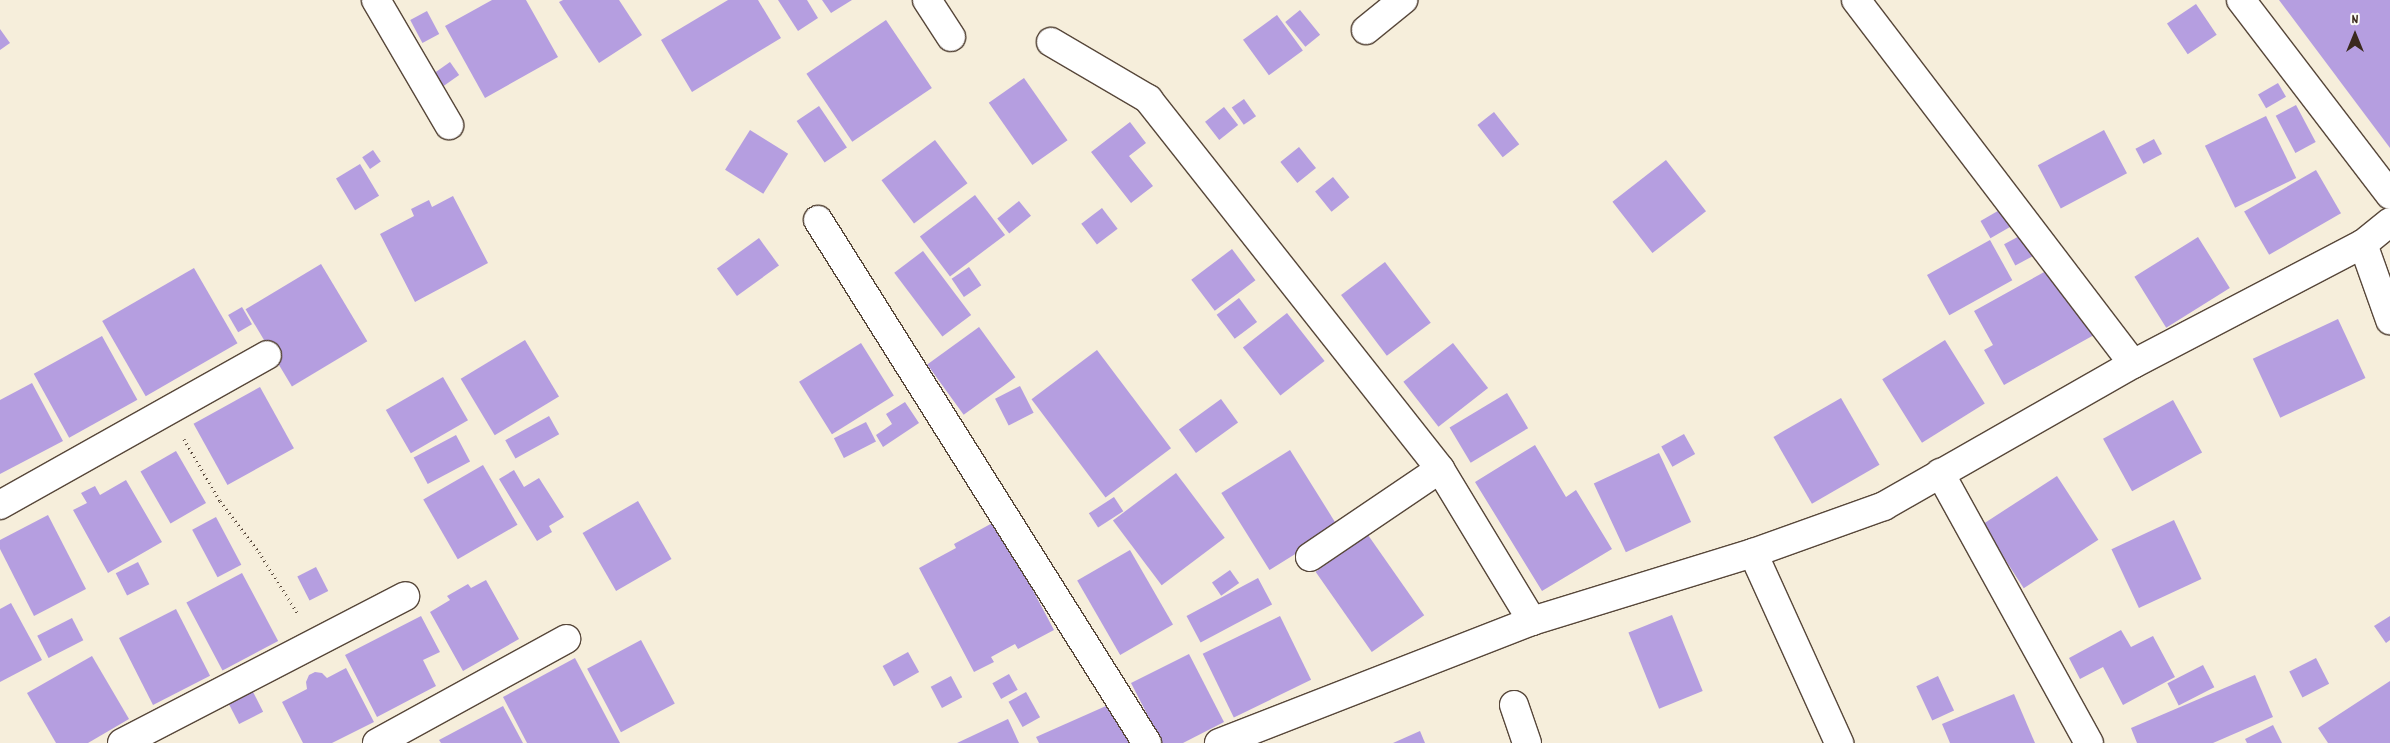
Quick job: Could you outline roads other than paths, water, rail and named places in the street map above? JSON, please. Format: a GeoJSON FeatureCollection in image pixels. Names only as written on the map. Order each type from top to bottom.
{"type":"FeatureCollection","features":[{"type":"Feature","properties":{"kind":"street"},"geometry":{"type":"LineString","coordinates":[[376,0],[449,125]]}},
{"type":"Feature","properties":{"kind":"street"},"geometry":{"type":"LineString","coordinates":[[927,0],[951,37]]}},
{"type":"Feature","properties":{"kind":"street"},"geometry":{"type":"LineString","coordinates":[[1366,30],[1403,0]]}},
{"type":"Feature","properties":{"kind":"street"},"geometry":{"type":"LineString","coordinates":[[1856,0],[2133,364]]}},
{"type":"Feature","properties":{"kind":"street"},"geometry":{"type":"LineString","coordinates":[[2241,0],[2390,195]]}},
{"type":"Feature","properties":{"kind":"street"},"geometry":{"type":"LineString","coordinates":[[1051,42],[1148,98],[1440,468],[1532,621]]}},
{"type":"Feature","properties":{"kind":"street"},"geometry":{"type":"LineString","coordinates":[[818,220],[1147,743]]}},
{"type":"Feature","properties":{"kind":"street"},"geometry":{"type":"LineString","coordinates":[[1218,743],[1532,621],[1753,553],[1884,506],[2133,364],[2363,244],[2390,222]]}},
{"type":"Feature","properties":{"kind":"street"},"geometry":{"type":"LineString","coordinates":[[2363,244],[2390,320]]}},
{"type":"Feature","properties":{"kind":"street"},"geometry":{"type":"LineString","coordinates":[[0,505],[267,355]]}},
{"type":"Feature","properties":{"kind":"street"},"geometry":{"type":"LineString","coordinates":[[1310,557],[1440,468]]}},
{"type":"Feature","properties":{"kind":"street"},"geometry":{"type":"LineString","coordinates":[[1940,473],[2089,743]]}},
{"type":"Feature","properties":{"kind":"street"},"geometry":{"type":"LineString","coordinates":[[1753,553],[1839,743]]}},
{"type":"Feature","properties":{"kind":"street"},"geometry":{"type":"LineString","coordinates":[[122,743],[404,596]]}},
{"type":"Feature","properties":{"kind":"street"},"geometry":{"type":"LineString","coordinates":[[377,743],[566,639]]}},
{"type":"Feature","properties":{"kind":"street"},"geometry":{"type":"LineString","coordinates":[[1514,705],[1527,743]]}}]}
